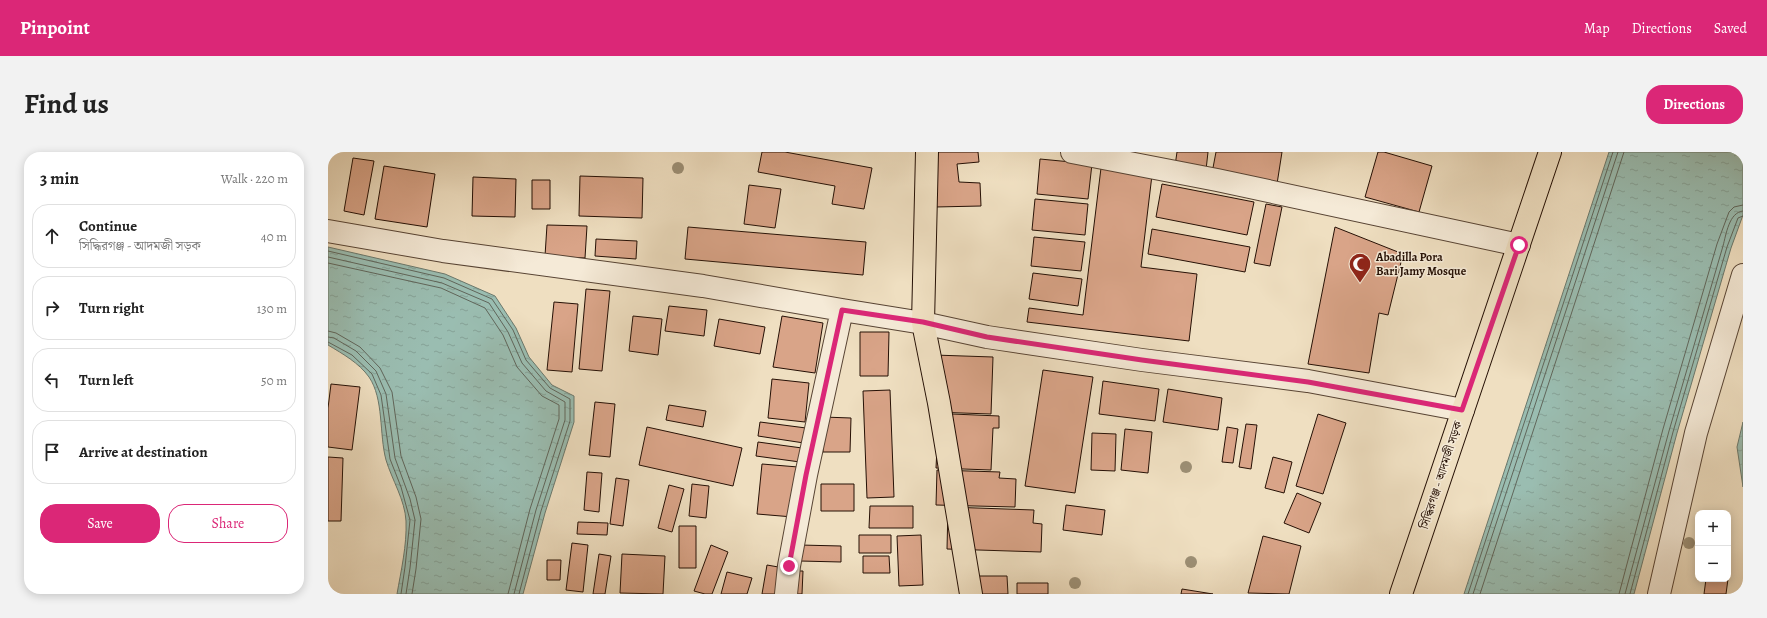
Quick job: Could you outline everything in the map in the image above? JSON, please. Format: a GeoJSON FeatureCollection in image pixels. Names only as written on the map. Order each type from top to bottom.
{"type":"FeatureCollection","features":[{"type":"Feature","properties":{"kind":"main road"},"geometry":{"type":"LineString","coordinates":[[927,152],[923,322],[939,403],[971,594]]}},
{"type":"Feature","properties":{"kind":"main road","name":"সিদ্ধিরগঞ্জ - আদমজী সড়ক"},"geometry":{"type":"LineString","coordinates":[[1401,594],[1550,152]]}},
{"type":"Feature","properties":{"kind":"street"},"geometry":{"type":"LineString","coordinates":[[1072,152],[1217,180],[1519,245]]}},
{"type":"Feature","properties":{"kind":"street"},"geometry":{"type":"LineString","coordinates":[[328,231],[458,254],[703,286],[842,310],[923,322],[987,337],[1142,360],[1308,382],[1462,410]]}},
{"type":"Feature","properties":{"kind":"street"},"geometry":{"type":"LineString","coordinates":[[1659,594],[1696,433],[1743,274]]}},
{"type":"Feature","properties":{"kind":"street"},"geometry":{"type":"LineString","coordinates":[[786,594],[789,566],[806,475],[842,310]]}},
{"type":"Feature","properties":{"kind":"water"},"geometry":{"type":"Polygon","coordinates":[[[1609,152],[1743,152],[1743,215],[1731,248],[1677,433],[1634,594],[1464,594],[1609,152]]]}},
{"type":"Feature","properties":{"kind":"water"},"geometry":{"type":"Polygon","coordinates":[[[328,247],[445,274],[495,296],[516,328],[529,357],[552,385],[574,396],[574,422],[545,513],[523,594],[397,594],[406,539],[405,513],[401,498],[386,460],[382,439],[379,406],[374,386],[369,377],[360,367],[328,345],[328,247]]]}},
{"type":"Feature","properties":{"kind":"water"},"geometry":{"type":"Polygon","coordinates":[[[1743,422],[1743,487],[1737,447],[1743,422]]]}},
{"type":"Feature","properties":{"kind":"building"},"geometry":{"type":"Polygon","coordinates":[[[762,152],[785,152],[872,168],[864,209],[832,204],[835,186],[758,172],[762,152]]]}},
{"type":"Feature","properties":{"kind":"building"},"geometry":{"type":"Polygon","coordinates":[[[933,152],[978,152],[979,162],[957,164],[959,182],[980,183],[981,206],[935,207],[933,152]]]}},
{"type":"Feature","properties":{"kind":"building"},"geometry":{"type":"Polygon","coordinates":[[[1177,152],[1208,152],[1206,170],[1175,166],[1177,152]]]}},
{"type":"Feature","properties":{"kind":"building"},"geometry":{"type":"Polygon","coordinates":[[[1216,152],[1282,152],[1277,184],[1212,173],[1216,152]]]}},
{"type":"Feature","properties":{"kind":"building"},"geometry":{"type":"Polygon","coordinates":[[[1378,152],[1384,152],[1432,166],[1419,212],[1365,197],[1378,152]]]}},
{"type":"Feature","properties":{"kind":"building"},"geometry":{"type":"Polygon","coordinates":[[[353,158],[374,161],[364,215],[344,211],[353,158]]]}},
{"type":"Feature","properties":{"kind":"building"},"geometry":{"type":"Polygon","coordinates":[[[1040,159],[1092,164],[1088,199],[1037,194],[1040,159]]]}},
{"type":"Feature","properties":{"kind":"building"},"geometry":{"type":"Polygon","coordinates":[[[384,166],[435,174],[427,227],[375,219],[384,166]]]}},
{"type":"Feature","properties":{"kind":"building"},"geometry":{"type":"Polygon","coordinates":[[[1101,168],[1152,175],[1141,267],[1197,274],[1189,341],[1027,322],[1029,308],[1083,315],[1101,168]]]}},
{"type":"Feature","properties":{"kind":"building"},"geometry":{"type":"Polygon","coordinates":[[[580,176],[643,178],[642,218],[579,216],[580,176]]]}},
{"type":"Feature","properties":{"kind":"building"},"geometry":{"type":"Polygon","coordinates":[[[473,177],[516,179],[515,217],[472,216],[473,177]]]}},
{"type":"Feature","properties":{"kind":"building"},"geometry":{"type":"Polygon","coordinates":[[[532,180],[550,180],[550,209],[532,209],[532,180]]]}},
{"type":"Feature","properties":{"kind":"building"},"geometry":{"type":"Polygon","coordinates":[[[1162,184],[1254,202],[1247,235],[1156,217],[1162,184]]]}},
{"type":"Feature","properties":{"kind":"building"},"geometry":{"type":"Polygon","coordinates":[[[749,185],[781,189],[775,228],[744,224],[749,185]]]}},
{"type":"Feature","properties":{"kind":"building"},"geometry":{"type":"Polygon","coordinates":[[[1035,199],[1088,204],[1085,235],[1032,230],[1035,199]]]}},
{"type":"Feature","properties":{"kind":"building"},"geometry":{"type":"Polygon","coordinates":[[[1266,204],[1282,207],[1270,266],[1254,263],[1266,204]]]}},
{"type":"Feature","properties":{"kind":"building"},"geometry":{"type":"Polygon","coordinates":[[[547,225],[587,226],[585,258],[545,256],[547,225]]]}},
{"type":"Feature","properties":{"kind":"building"},"geometry":{"type":"Polygon","coordinates":[[[688,227],[866,242],[863,275],[685,259],[688,227]]]}},
{"type":"Feature","properties":{"kind":"building","name":"Abadilla Pora Bari Jamy Mosque"},"geometry":{"type":"Polygon","coordinates":[[[1335,227],[1403,254],[1388,315],[1379,313],[1369,373],[1308,364],[1335,227]]]}},
{"type":"Feature","properties":{"kind":"building"},"geometry":{"type":"Polygon","coordinates":[[[1152,229],[1250,247],[1245,272],[1148,254],[1152,229]]]}},
{"type":"Feature","properties":{"kind":"building"},"geometry":{"type":"Polygon","coordinates":[[[1034,237],[1085,242],[1081,271],[1031,266],[1034,237]]]}},
{"type":"Feature","properties":{"kind":"building"},"geometry":{"type":"Polygon","coordinates":[[[596,239],[637,241],[636,259],[595,256],[596,239]]]}},
{"type":"Feature","properties":{"kind":"building"},"geometry":{"type":"Polygon","coordinates":[[[1033,273],[1082,279],[1078,306],[1029,299],[1033,273]]]}},
{"type":"Feature","properties":{"kind":"building"},"geometry":{"type":"Polygon","coordinates":[[[586,289],[610,291],[602,371],[579,369],[586,289]]]}},
{"type":"Feature","properties":{"kind":"building"},"geometry":{"type":"Polygon","coordinates":[[[554,302],[578,304],[572,372],[547,370],[554,302]]]}},
{"type":"Feature","properties":{"kind":"building"},"geometry":{"type":"Polygon","coordinates":[[[669,306],[707,310],[704,336],[665,331],[669,306]]]}},
{"type":"Feature","properties":{"kind":"building"},"geometry":{"type":"Polygon","coordinates":[[[633,316],[662,319],[658,355],[629,351],[633,316]]]}},
{"type":"Feature","properties":{"kind":"building"},"geometry":{"type":"Polygon","coordinates":[[[782,316],[823,323],[815,373],[773,367],[782,316]]]}},
{"type":"Feature","properties":{"kind":"building"},"geometry":{"type":"Polygon","coordinates":[[[719,319],[765,327],[760,354],[714,346],[719,319]]]}},
{"type":"Feature","properties":{"kind":"building"},"geometry":{"type":"Polygon","coordinates":[[[860,332],[889,332],[888,376],[860,376],[860,332]]]}},
{"type":"Feature","properties":{"kind":"building"},"geometry":{"type":"Polygon","coordinates":[[[934,355],[993,357],[991,414],[933,412],[934,355]]]}},
{"type":"Feature","properties":{"kind":"building"},"geometry":{"type":"Polygon","coordinates":[[[1043,370],[1093,377],[1075,493],[1025,486],[1043,370]]]}},
{"type":"Feature","properties":{"kind":"building"},"geometry":{"type":"Polygon","coordinates":[[[772,379],[809,383],[805,422],[768,418],[772,379]]]}},
{"type":"Feature","properties":{"kind":"building"},"geometry":{"type":"Polygon","coordinates":[[[1103,381],[1159,389],[1155,421],[1099,414],[1103,381]]]}},
{"type":"Feature","properties":{"kind":"building"},"geometry":{"type":"Polygon","coordinates":[[[331,384],[360,387],[352,450],[328,447],[328,408],[331,384]]]}},
{"type":"Feature","properties":{"kind":"building"},"geometry":{"type":"Polygon","coordinates":[[[1168,389],[1222,398],[1218,430],[1163,422],[1168,389]]]}},
{"type":"Feature","properties":{"kind":"building"},"geometry":{"type":"Polygon","coordinates":[[[890,390],[894,497],[867,498],[863,391],[890,390]]]}},
{"type":"Feature","properties":{"kind":"building"},"geometry":{"type":"Polygon","coordinates":[[[595,402],[615,404],[610,457],[589,455],[595,402]]]}},
{"type":"Feature","properties":{"kind":"building"},"geometry":{"type":"Polygon","coordinates":[[[669,405],[706,411],[703,427],[666,420],[669,405]]]}},
{"type":"Feature","properties":{"kind":"building"},"geometry":{"type":"Polygon","coordinates":[[[952,414],[999,416],[999,428],[993,428],[991,470],[936,468],[938,427],[952,428],[952,414]]]}},
{"type":"Feature","properties":{"kind":"building"},"geometry":{"type":"Polygon","coordinates":[[[1318,414],[1346,423],[1323,494],[1296,486],[1318,414]]]}},
{"type":"Feature","properties":{"kind":"building"},"geometry":{"type":"Polygon","coordinates":[[[823,417],[851,418],[850,452],[823,452],[823,417]]]}},
{"type":"Feature","properties":{"kind":"building"},"geometry":{"type":"Polygon","coordinates":[[[760,422],[806,428],[804,443],[758,436],[760,422]]]}},
{"type":"Feature","properties":{"kind":"building"},"geometry":{"type":"Polygon","coordinates":[[[1246,424],[1257,425],[1251,469],[1239,467],[1246,424]]]}},
{"type":"Feature","properties":{"kind":"building"},"geometry":{"type":"Polygon","coordinates":[[[647,427],[742,448],[733,486],[639,465],[647,427]]]}},
{"type":"Feature","properties":{"kind":"building"},"geometry":{"type":"Polygon","coordinates":[[[1227,427],[1238,429],[1233,463],[1222,462],[1227,427]]]}},
{"type":"Feature","properties":{"kind":"building"},"geometry":{"type":"Polygon","coordinates":[[[1125,429],[1152,432],[1148,473],[1121,470],[1125,429]]]}},
{"type":"Feature","properties":{"kind":"building"},"geometry":{"type":"Polygon","coordinates":[[[1092,433],[1116,434],[1115,471],[1091,470],[1092,433]]]}},
{"type":"Feature","properties":{"kind":"building"},"geometry":{"type":"Polygon","coordinates":[[[758,442],[802,448],[800,462],[756,456],[758,442]]]}},
{"type":"Feature","properties":{"kind":"building"},"geometry":{"type":"Polygon","coordinates":[[[328,457],[343,458],[341,521],[328,521],[328,457]]]}},
{"type":"Feature","properties":{"kind":"building"},"geometry":{"type":"Polygon","coordinates":[[[1273,457],[1292,462],[1284,493],[1265,488],[1273,457]]]}},
{"type":"Feature","properties":{"kind":"building"},"geometry":{"type":"Polygon","coordinates":[[[762,464],[798,467],[793,517],[757,514],[762,464]]]}},
{"type":"Feature","properties":{"kind":"building"},"geometry":{"type":"Polygon","coordinates":[[[937,470],[1000,472],[999,478],[1016,479],[1015,507],[936,505],[937,470]]]}},
{"type":"Feature","properties":{"kind":"building"},"geometry":{"type":"Polygon","coordinates":[[[587,472],[602,473],[599,512],[584,510],[587,472]]]}},
{"type":"Feature","properties":{"kind":"building"},"geometry":{"type":"Polygon","coordinates":[[[616,478],[629,480],[623,526],[610,524],[616,478]]]}},
{"type":"Feature","properties":{"kind":"building"},"geometry":{"type":"Polygon","coordinates":[[[692,484],[709,486],[706,518],[689,516],[692,484]]]}},
{"type":"Feature","properties":{"kind":"building"},"geometry":{"type":"Polygon","coordinates":[[[821,484],[854,484],[854,511],[821,511],[821,484]]]}},
{"type":"Feature","properties":{"kind":"building"},"geometry":{"type":"Polygon","coordinates":[[[669,485],[684,489],[672,532],[658,528],[669,485]]]}},
{"type":"Feature","properties":{"kind":"building"},"geometry":{"type":"Polygon","coordinates":[[[1297,493],[1321,503],[1309,533],[1284,523],[1297,493]]]}},
{"type":"Feature","properties":{"kind":"building"},"geometry":{"type":"Polygon","coordinates":[[[1066,505],[1105,510],[1102,535],[1063,530],[1066,505]]]}},
{"type":"Feature","properties":{"kind":"building"},"geometry":{"type":"Polygon","coordinates":[[[870,506],[913,506],[913,528],[869,528],[870,506]]]}},
{"type":"Feature","properties":{"kind":"building"},"geometry":{"type":"Polygon","coordinates":[[[948,507],[1034,510],[1033,523],[1042,524],[1041,552],[947,549],[948,507]]]}},
{"type":"Feature","properties":{"kind":"building"},"geometry":{"type":"Polygon","coordinates":[[[578,522],[608,523],[607,535],[577,534],[578,522]]]}},
{"type":"Feature","properties":{"kind":"building"},"geometry":{"type":"Polygon","coordinates":[[[679,526],[696,526],[696,568],[679,568],[679,526]]]}},
{"type":"Feature","properties":{"kind":"building"},"geometry":{"type":"Polygon","coordinates":[[[859,535],[891,535],[891,553],[859,553],[859,535]]]}},
{"type":"Feature","properties":{"kind":"building"},"geometry":{"type":"Polygon","coordinates":[[[921,535],[923,585],[899,586],[897,536],[921,535]]]}},
{"type":"Feature","properties":{"kind":"building"},"geometry":{"type":"Polygon","coordinates":[[[1263,536],[1301,546],[1289,594],[1248,593],[1263,536]]]}},
{"type":"Feature","properties":{"kind":"building"},"geometry":{"type":"Polygon","coordinates":[[[572,543],[588,545],[583,592],[566,590],[572,543]]]}},
{"type":"Feature","properties":{"kind":"building"},"geometry":{"type":"Polygon","coordinates":[[[711,545],[728,552],[712,594],[705,594],[694,591],[711,545]]]}},
{"type":"Feature","properties":{"kind":"building"},"geometry":{"type":"Polygon","coordinates":[[[800,545],[841,546],[841,562],[800,561],[800,545]]]}},
{"type":"Feature","properties":{"kind":"building"},"geometry":{"type":"Polygon","coordinates":[[[599,554],[611,556],[605,594],[593,594],[599,554]]]}},
{"type":"Feature","properties":{"kind":"building"},"geometry":{"type":"Polygon","coordinates":[[[622,554],[665,556],[663,594],[620,593],[622,554]]]}},
{"type":"Feature","properties":{"kind":"building"},"geometry":{"type":"Polygon","coordinates":[[[863,556],[889,556],[890,573],[863,573],[863,556]]]}},
{"type":"Feature","properties":{"kind":"building"},"geometry":{"type":"Polygon","coordinates":[[[547,560],[561,560],[560,580],[547,580],[547,560]]]}},
{"type":"Feature","properties":{"kind":"building"},"geometry":{"type":"Polygon","coordinates":[[[767,565],[784,568],[780,594],[762,594],[767,565]]]}},
{"type":"Feature","properties":{"kind":"building"},"geometry":{"type":"Polygon","coordinates":[[[792,571],[803,571],[802,594],[792,594],[792,571]]]}},
{"type":"Feature","properties":{"kind":"building"},"geometry":{"type":"Polygon","coordinates":[[[727,572],[752,578],[747,594],[721,594],[727,572]]]}},
{"type":"Feature","properties":{"kind":"building"},"geometry":{"type":"Polygon","coordinates":[[[972,576],[1007,576],[1008,594],[972,594],[972,576]]]}},
{"type":"Feature","properties":{"kind":"building"},"geometry":{"type":"Polygon","coordinates":[[[1706,582],[1728,582],[1726,594],[1704,594],[1706,582]]]}},
{"type":"Feature","properties":{"kind":"building"},"geometry":{"type":"Polygon","coordinates":[[[1017,583],[1048,583],[1048,594],[1017,594],[1017,583]]]}},
{"type":"Feature","properties":{"kind":"building"},"geometry":{"type":"Polygon","coordinates":[[[1182,589],[1213,594],[1181,594],[1182,589]]]}},
{"type":"Feature","properties":{"kind":"place","name":"Abadilla Pora Bari Jamy Mosque"},"geometry":{"type":"Point","coordinates":[1360,284]}},
{"type":"Feature","properties":{"kind":"route"},"geometry":{"type":"LineString","coordinates":[[789,566],[806,475],[842,310],[923,322],[987,337],[1142,360],[1308,382],[1462,410],[1519,245]]}}]}
